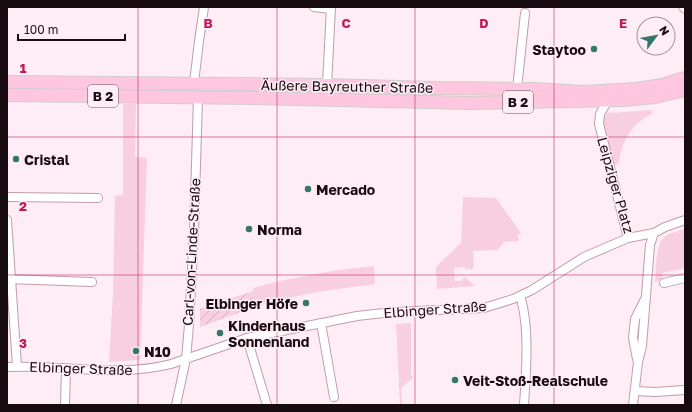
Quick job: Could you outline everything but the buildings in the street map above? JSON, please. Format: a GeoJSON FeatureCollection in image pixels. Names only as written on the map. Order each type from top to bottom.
{"type":"FeatureCollection","features":[{"type":"Feature","properties":{"kind":"main road","name":"Äußere Bayreuther Straße"},"geometry":{"type":"LineString","coordinates":[[7,82],[327,85],[436,89],[517,89],[567,92],[624,90],[654,86],[685,78]]}},
{"type":"Feature","properties":{"kind":"main road"},"geometry":{"type":"LineString","coordinates":[[50,95],[48,87],[53,82]]}},
{"type":"Feature","properties":{"kind":"main road","name":"Äußere Bayreuther Straße"},"geometry":{"type":"LineString","coordinates":[[7,95],[198,97],[468,103],[646,98],[685,90]]}},
{"type":"Feature","properties":{"kind":"street"},"geometry":{"type":"LineString","coordinates":[[194,83],[204,7]]}},
{"type":"Feature","properties":{"kind":"street"},"geometry":{"type":"LineString","coordinates":[[314,7],[331,8],[327,85]]}},
{"type":"Feature","properties":{"kind":"street"},"geometry":{"type":"LineString","coordinates":[[517,89],[525,13]]}},
{"type":"Feature","properties":{"kind":"street"},"geometry":{"type":"LineString","coordinates":[[7,95],[7,103]]}},
{"type":"Feature","properties":{"kind":"street","name":"Carl-von-Linde-Straße"},"geometry":{"type":"LineString","coordinates":[[176,405],[186,359],[194,232],[198,97]]}},
{"type":"Feature","properties":{"kind":"street","name":"Leipziger Platz"},"geometry":{"type":"LineString","coordinates":[[608,100],[600,114],[598,124],[628,238],[654,233],[665,227],[685,220]]}},
{"type":"Feature","properties":{"kind":"street"},"geometry":{"type":"LineString","coordinates":[[7,197],[98,198]]}},
{"type":"Feature","properties":{"kind":"street"},"geometry":{"type":"LineString","coordinates":[[7,220],[9,279],[17,366]]}},
{"type":"Feature","properties":{"kind":"street"},"geometry":{"type":"LineString","coordinates":[[633,405],[638,362],[633,338],[634,319],[646,297],[650,245],[654,233]]}},
{"type":"Feature","properties":{"kind":"street","name":"Elbinger Straße"},"geometry":{"type":"LineString","coordinates":[[7,366],[130,371],[160,367],[247,338],[357,316],[379,313],[484,308],[520,296],[584,257],[628,238]]}},
{"type":"Feature","properties":{"kind":"street"},"geometry":{"type":"LineString","coordinates":[[664,283],[685,278]]}},
{"type":"Feature","properties":{"kind":"street"},"geometry":{"type":"LineString","coordinates":[[9,279],[92,282]]}},
{"type":"Feature","properties":{"kind":"street"},"geometry":{"type":"LineString","coordinates":[[520,296],[525,324],[526,342],[526,384],[524,405]]}},
{"type":"Feature","properties":{"kind":"street"},"geometry":{"type":"LineString","coordinates":[[322,323],[334,398]]}},
{"type":"Feature","properties":{"kind":"street"},"geometry":{"type":"LineString","coordinates":[[247,338],[266,405]]}},
{"type":"Feature","properties":{"kind":"street"},"geometry":{"type":"LineString","coordinates":[[66,368],[66,405]]}},
{"type":"Feature","properties":{"kind":"street"},"geometry":{"type":"LineString","coordinates":[[634,391],[655,392],[685,390]]}},
{"type":"Feature","properties":{"kind":"shaded area"},"geometry":{"type":"Polygon","coordinates":[[[63,88],[333,89],[333,97],[52,90],[63,88]]]}},
{"type":"Feature","properties":{"kind":"shaded area"},"geometry":{"type":"Polygon","coordinates":[[[340,89],[436,93],[436,96],[435,98],[340,97],[340,89]]]}},
{"type":"Feature","properties":{"kind":"shaded area"},"geometry":{"type":"Polygon","coordinates":[[[123,104],[136,104],[135,157],[147,158],[140,360],[109,362],[113,294],[115,196],[123,195],[123,104]]]}},
{"type":"Feature","properties":{"kind":"shaded area"},"geometry":{"type":"Polygon","coordinates":[[[651,110],[652,114],[638,123],[628,134],[622,148],[619,163],[613,165],[602,122],[607,113],[651,110]]]}},
{"type":"Feature","properties":{"kind":"shaded area"},"geometry":{"type":"Polygon","coordinates":[[[463,197],[496,198],[521,233],[517,236],[519,239],[518,241],[504,242],[498,250],[473,251],[474,267],[471,270],[469,268],[467,270],[464,267],[454,268],[455,281],[461,281],[465,277],[475,286],[437,289],[436,267],[461,243],[463,197]]]}},
{"type":"Feature","properties":{"kind":"shaded area"},"geometry":{"type":"Polygon","coordinates":[[[685,229],[685,268],[662,273],[663,280],[655,282],[657,256],[660,243],[667,235],[685,229]]]}},
{"type":"Feature","properties":{"kind":"shaded area"},"geometry":{"type":"Polygon","coordinates":[[[374,266],[375,284],[298,296],[252,308],[253,288],[313,274],[374,266]]]}},
{"type":"Feature","properties":{"kind":"shaded area"},"geometry":{"type":"Polygon","coordinates":[[[253,291],[252,308],[200,327],[200,309],[253,291]]]}},
{"type":"Feature","properties":{"kind":"shaded area"},"geometry":{"type":"Polygon","coordinates":[[[411,323],[411,375],[414,377],[401,388],[402,405],[400,405],[396,324],[411,323]]]}},
{"type":"Feature","properties":{"kind":"place","name":"Staytoo"},"geometry":{"type":"Point","coordinates":[594,49]}},
{"type":"Feature","properties":{"kind":"place","name":"Cristal"},"geometry":{"type":"Point","coordinates":[16,159]}},
{"type":"Feature","properties":{"kind":"place","name":"Mercado"},"geometry":{"type":"Point","coordinates":[308,189]}},
{"type":"Feature","properties":{"kind":"place","name":"Norma"},"geometry":{"type":"Point","coordinates":[249,229]}},
{"type":"Feature","properties":{"kind":"place","name":"Elbinger Höfe"},"geometry":{"type":"Point","coordinates":[306,303]}},
{"type":"Feature","properties":{"kind":"place","name":"Kinderhaus Sonnenland"},"geometry":{"type":"Point","coordinates":[220,333]}},
{"type":"Feature","properties":{"kind":"place","name":"N10"},"geometry":{"type":"Point","coordinates":[136,351]}},
{"type":"Feature","properties":{"kind":"place","name":"Veit-Stoß-Realschule"},"geometry":{"type":"Point","coordinates":[455,380]}}]}
